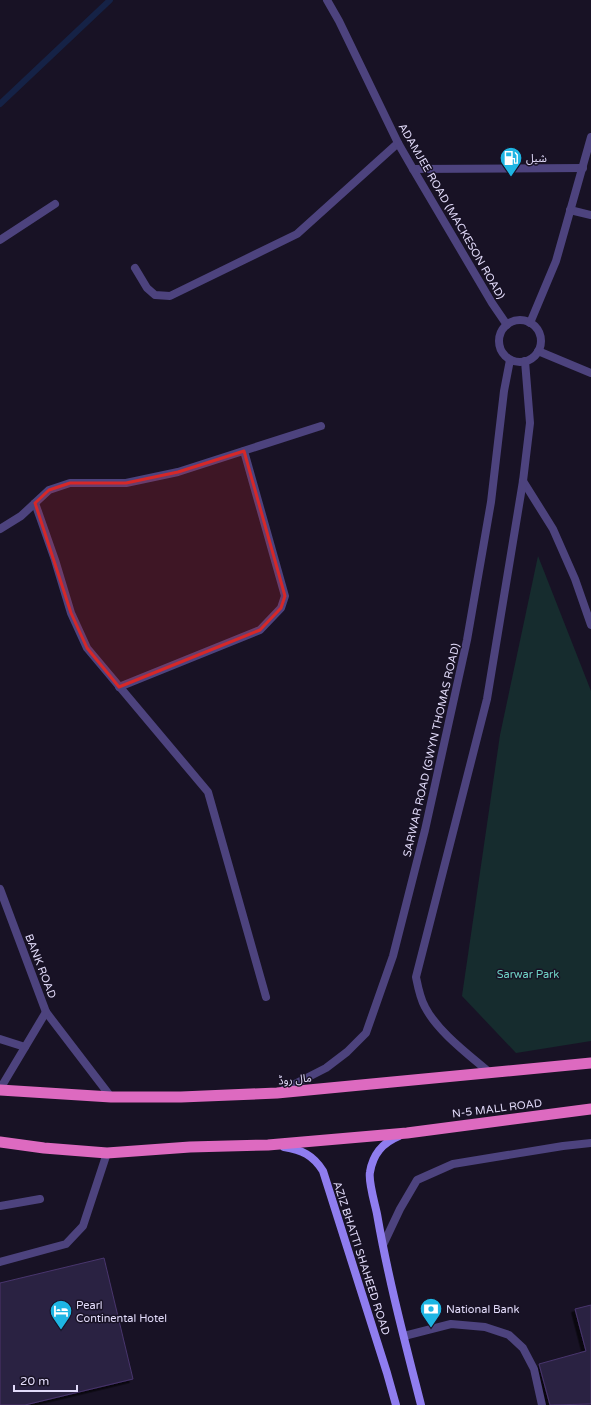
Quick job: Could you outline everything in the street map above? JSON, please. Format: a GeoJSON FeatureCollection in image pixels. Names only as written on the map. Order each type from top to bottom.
{"type":"FeatureCollection","features":[{"type":"Feature","properties":{"kind":"highway","name":"مال روڈ"},"geometry":{"type":"LineString","coordinates":[[0,1089],[111,1096],[181,1097],[277,1094],[591,1063]]}},
{"type":"Feature","properties":{"kind":"highway","name":"N-5 MALL ROAD"},"geometry":{"type":"LineString","coordinates":[[407,1133],[591,1109]]}},
{"type":"Feature","properties":{"kind":"highway"},"geometry":{"type":"LineString","coordinates":[[0,1142],[44,1148],[107,1153],[190,1147],[277,1144],[407,1133]]}},
{"type":"Feature","properties":{"kind":"main road","name":"AZIZ BHATTI SHAHEED ROAD"},"geometry":{"type":"LineString","coordinates":[[407,1133],[389,1140],[380,1147],[374,1156],[370,1174],[383,1245],[421,1405]]}},
{"type":"Feature","properties":{"kind":"main road","name":"AZIZ BHATTI SHAHEED ROAD"},"geometry":{"type":"LineString","coordinates":[[277,1144],[304,1152],[317,1161],[323,1171],[388,1373],[396,1405]]}},
{"type":"Feature","properties":{"kind":"street","name":"ADAMJEE ROAD (MACKESON ROAD)"},"geometry":{"type":"LineString","coordinates":[[327,0],[339,21],[398,143],[492,303],[507,325]]}},
{"type":"Feature","properties":{"kind":"street"},"geometry":{"type":"LineString","coordinates":[[530,323],[556,261],[591,137]]}},
{"type":"Feature","properties":{"kind":"street"},"geometry":{"type":"LineString","coordinates":[[135,268],[148,288],[155,295],[170,296],[297,234],[398,143]]}},
{"type":"Feature","properties":{"kind":"street"},"geometry":{"type":"LineString","coordinates":[[413,169],[583,168]]}},
{"type":"Feature","properties":{"kind":"street"},"geometry":{"type":"LineString","coordinates":[[0,240],[55,204]]}},
{"type":"Feature","properties":{"kind":"street"},"geometry":{"type":"LineString","coordinates":[[570,210],[591,215]]}},
{"type":"Feature","properties":{"kind":"street"},"geometry":{"type":"LineString","coordinates":[[522,320],[530,323],[536,328],[540,336],[541,344],[533,358],[517,362],[510,360],[503,354],[499,339],[502,331],[507,325],[514,321],[522,320]]}},
{"type":"Feature","properties":{"kind":"street"},"geometry":{"type":"LineString","coordinates":[[538,351],[591,373]]}},
{"type":"Feature","properties":{"kind":"street","name":"SARWAR ROAD (GWYN THOMAS ROAD)"},"geometry":{"type":"LineString","coordinates":[[277,1094],[326,1068],[347,1052],[366,1033],[392,956],[425,830],[467,640],[491,502],[504,391],[510,360]]}},
{"type":"Feature","properties":{"kind":"street"},"geometry":{"type":"LineString","coordinates":[[490,1073],[452,1040],[437,1024],[425,1007],[416,977],[488,699],[523,481],[530,423],[525,361]]}},
{"type":"Feature","properties":{"kind":"street"},"geometry":{"type":"LineString","coordinates":[[0,529],[21,516],[49,490],[70,483],[126,483],[178,472],[321,426]]}},
{"type":"Feature","properties":{"kind":"street"},"geometry":{"type":"LineString","coordinates":[[119,687],[260,630],[281,608],[285,596],[244,451]]}},
{"type":"Feature","properties":{"kind":"street"},"geometry":{"type":"LineString","coordinates":[[523,481],[553,529],[575,579],[591,625]]}},
{"type":"Feature","properties":{"kind":"street"},"geometry":{"type":"LineString","coordinates":[[35,503],[55,560],[71,613],[88,648],[208,792],[266,997]]}},
{"type":"Feature","properties":{"kind":"street","name":"BANK ROAD"},"geometry":{"type":"LineString","coordinates":[[0,889],[46,1012],[0,1089]]}},
{"type":"Feature","properties":{"kind":"street"},"geometry":{"type":"LineString","coordinates":[[46,1012],[111,1096]]}},
{"type":"Feature","properties":{"kind":"street"},"geometry":{"type":"LineString","coordinates":[[0,1040],[25,1047]]}},
{"type":"Feature","properties":{"kind":"street"},"geometry":{"type":"LineString","coordinates":[[383,1245],[400,1209],[417,1180],[453,1164],[563,1146],[591,1143]]}},
{"type":"Feature","properties":{"kind":"street"},"geometry":{"type":"LineString","coordinates":[[0,1262],[66,1244],[83,1226],[107,1153]]}},
{"type":"Feature","properties":{"kind":"street"},"geometry":{"type":"LineString","coordinates":[[0,1206],[40,1199]]}},
{"type":"Feature","properties":{"kind":"street"},"geometry":{"type":"LineString","coordinates":[[404,1336],[451,1324],[485,1326],[509,1335],[523,1348],[534,1369],[542,1405]]}},
{"type":"Feature","properties":{"kind":"highlighted area"},"geometry":{"type":"Polygon","coordinates":[[[244,451],[285,596],[281,608],[260,630],[119,687],[87,648],[71,613],[35,503],[49,490],[70,483],[126,483],[178,472],[244,451]]]}},
{"type":"Feature","properties":{"kind":"green space","name":"Sarwar Park"},"geometry":{"type":"Polygon","coordinates":[[[538,556],[591,691],[591,1041],[516,1053],[462,996],[500,735],[538,556]]]}},
{"type":"Feature","properties":{"kind":"building","name":"Pearl Continental Hotel"},"geometry":{"type":"Polygon","coordinates":[[[104,1258],[133,1379],[25,1405],[0,1405],[0,1283],[104,1258]]]}},
{"type":"Feature","properties":{"kind":"building"},"geometry":{"type":"Polygon","coordinates":[[[591,1305],[591,1404],[550,1405],[539,1364],[586,1351],[575,1309],[591,1305]]]}},
{"type":"Feature","properties":{"kind":"waterway"},"geometry":{"type":"LineString","coordinates":[[0,104],[110,0]]}},
{"type":"Feature","properties":{"kind":"place","name":"شیل"},"geometry":{"type":"Point","coordinates":[511,178]}},
{"type":"Feature","properties":{"kind":"place","name":"National Bank"},"geometry":{"type":"Point","coordinates":[431,1328]}},
{"type":"Feature","properties":{"kind":"place","name":"Pearl Continental Hotel"},"geometry":{"type":"Point","coordinates":[61,1330]}}]}
